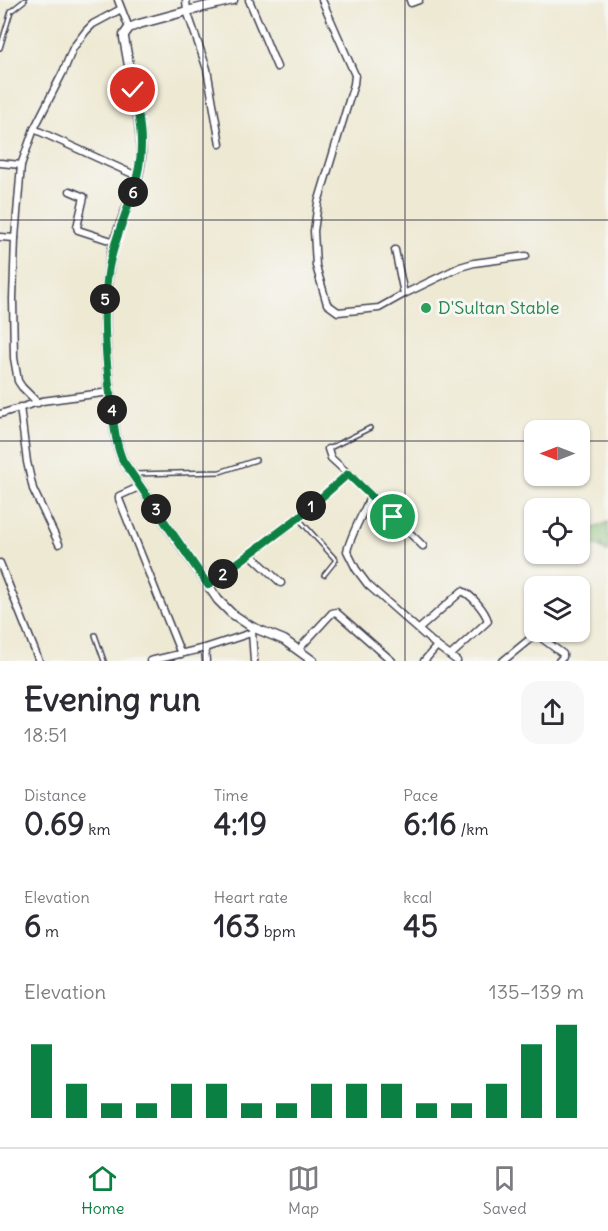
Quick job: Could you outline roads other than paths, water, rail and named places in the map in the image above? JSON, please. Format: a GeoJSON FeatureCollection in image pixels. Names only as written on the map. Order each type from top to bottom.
{"type":"FeatureCollection","features":[{"type":"Feature","properties":{"kind":"street"},"geometry":{"type":"LineString","coordinates":[[118,0],[129,28]]}},
{"type":"Feature","properties":{"kind":"street"},"geometry":{"type":"LineString","coordinates":[[186,0],[187,10],[207,69],[220,144]]}},
{"type":"Feature","properties":{"kind":"street"},"geometry":{"type":"LineString","coordinates":[[229,0],[129,28],[124,35],[140,120],[141,155],[128,208],[115,242],[105,293],[105,338],[117,448],[123,461],[218,600],[252,630],[284,640],[313,661]]}},
{"type":"Feature","properties":{"kind":"street"},"geometry":{"type":"LineString","coordinates":[[249,0],[277,67]]}},
{"type":"Feature","properties":{"kind":"street"},"geometry":{"type":"LineString","coordinates":[[322,0],[355,75],[318,203],[314,231],[316,267],[327,304],[338,312],[379,308],[474,262],[526,256]]}},
{"type":"Feature","properties":{"kind":"street"},"geometry":{"type":"LineString","coordinates":[[410,0],[411,3],[419,0]]}},
{"type":"Feature","properties":{"kind":"street"},"geometry":{"type":"LineString","coordinates":[[38,403],[18,381],[15,365],[13,299],[21,165],[34,129],[73,48],[93,24],[121,9]]}},
{"type":"Feature","properties":{"kind":"street"},"geometry":{"type":"LineString","coordinates":[[34,129],[137,176]]}},
{"type":"Feature","properties":{"kind":"street"},"geometry":{"type":"LineString","coordinates":[[0,163],[21,165]]}},
{"type":"Feature","properties":{"kind":"street"},"geometry":{"type":"LineString","coordinates":[[70,191],[84,197],[76,227],[78,230],[115,242]]}},
{"type":"Feature","properties":{"kind":"street"},"geometry":{"type":"LineString","coordinates":[[0,237],[15,238]]}},
{"type":"Feature","properties":{"kind":"street"},"geometry":{"type":"LineString","coordinates":[[394,250],[404,294]]}},
{"type":"Feature","properties":{"kind":"street"},"geometry":{"type":"LineString","coordinates":[[0,414],[42,400],[110,392]]}},
{"type":"Feature","properties":{"kind":"street"},"geometry":{"type":"LineString","coordinates":[[20,407],[33,489],[58,544]]}},
{"type":"Feature","properties":{"kind":"street"},"geometry":{"type":"LineString","coordinates":[[328,450],[331,458],[423,546]]}},
{"type":"Feature","properties":{"kind":"street"},"geometry":{"type":"LineString","coordinates":[[208,585],[298,518],[348,474]]}},
{"type":"Feature","properties":{"kind":"street"},"geometry":{"type":"LineString","coordinates":[[141,486],[119,496],[119,499],[181,654]]}},
{"type":"Feature","properties":{"kind":"street"},"geometry":{"type":"LineString","coordinates":[[371,495],[347,551],[356,569],[368,585],[457,661]]}},
{"type":"Feature","properties":{"kind":"street"},"geometry":{"type":"LineString","coordinates":[[250,554],[281,583]]}},
{"type":"Feature","properties":{"kind":"street"},"geometry":{"type":"LineString","coordinates":[[0,563],[39,661]]}},
{"type":"Feature","properties":{"kind":"street"},"geometry":{"type":"LineString","coordinates":[[419,629],[462,591],[466,592],[488,621],[451,656]]}},
{"type":"Feature","properties":{"kind":"street"},"geometry":{"type":"LineString","coordinates":[[298,650],[332,613],[336,612],[392,661]]}},
{"type":"Feature","properties":{"kind":"street"},"geometry":{"type":"LineString","coordinates":[[154,660],[205,648],[252,630]]}},
{"type":"Feature","properties":{"kind":"street"},"geometry":{"type":"LineString","coordinates":[[252,630],[254,661]]}},
{"type":"Feature","properties":{"kind":"street"},"geometry":{"type":"LineString","coordinates":[[503,661],[536,634],[563,654],[559,661]]}},
{"type":"Feature","properties":{"kind":"street"},"geometry":{"type":"LineString","coordinates":[[424,661],[437,646]]}},
{"type":"Feature","properties":{"kind":"street"},"geometry":{"type":"LineString","coordinates":[[205,648],[206,661]]}},
{"type":"Feature","properties":{"kind":"lane"},"geometry":{"type":"LineString","coordinates":[[0,48],[11,11],[25,0]]}},
{"type":"Feature","properties":{"kind":"lane"},"geometry":{"type":"LineString","coordinates":[[328,450],[370,428]]}},
{"type":"Feature","properties":{"kind":"lane"},"geometry":{"type":"LineString","coordinates":[[133,474],[220,472],[256,460]]}},
{"type":"Feature","properties":{"kind":"lane"},"geometry":{"type":"LineString","coordinates":[[298,518],[336,560],[324,575]]}},
{"type":"Feature","properties":{"kind":"lane"},"geometry":{"type":"LineString","coordinates":[[95,635],[104,661]]}},
{"type":"Feature","properties":{"kind":"place","name":"D'Sultan Stable"},"geometry":{"type":"Point","coordinates":[426,308]}}]}
